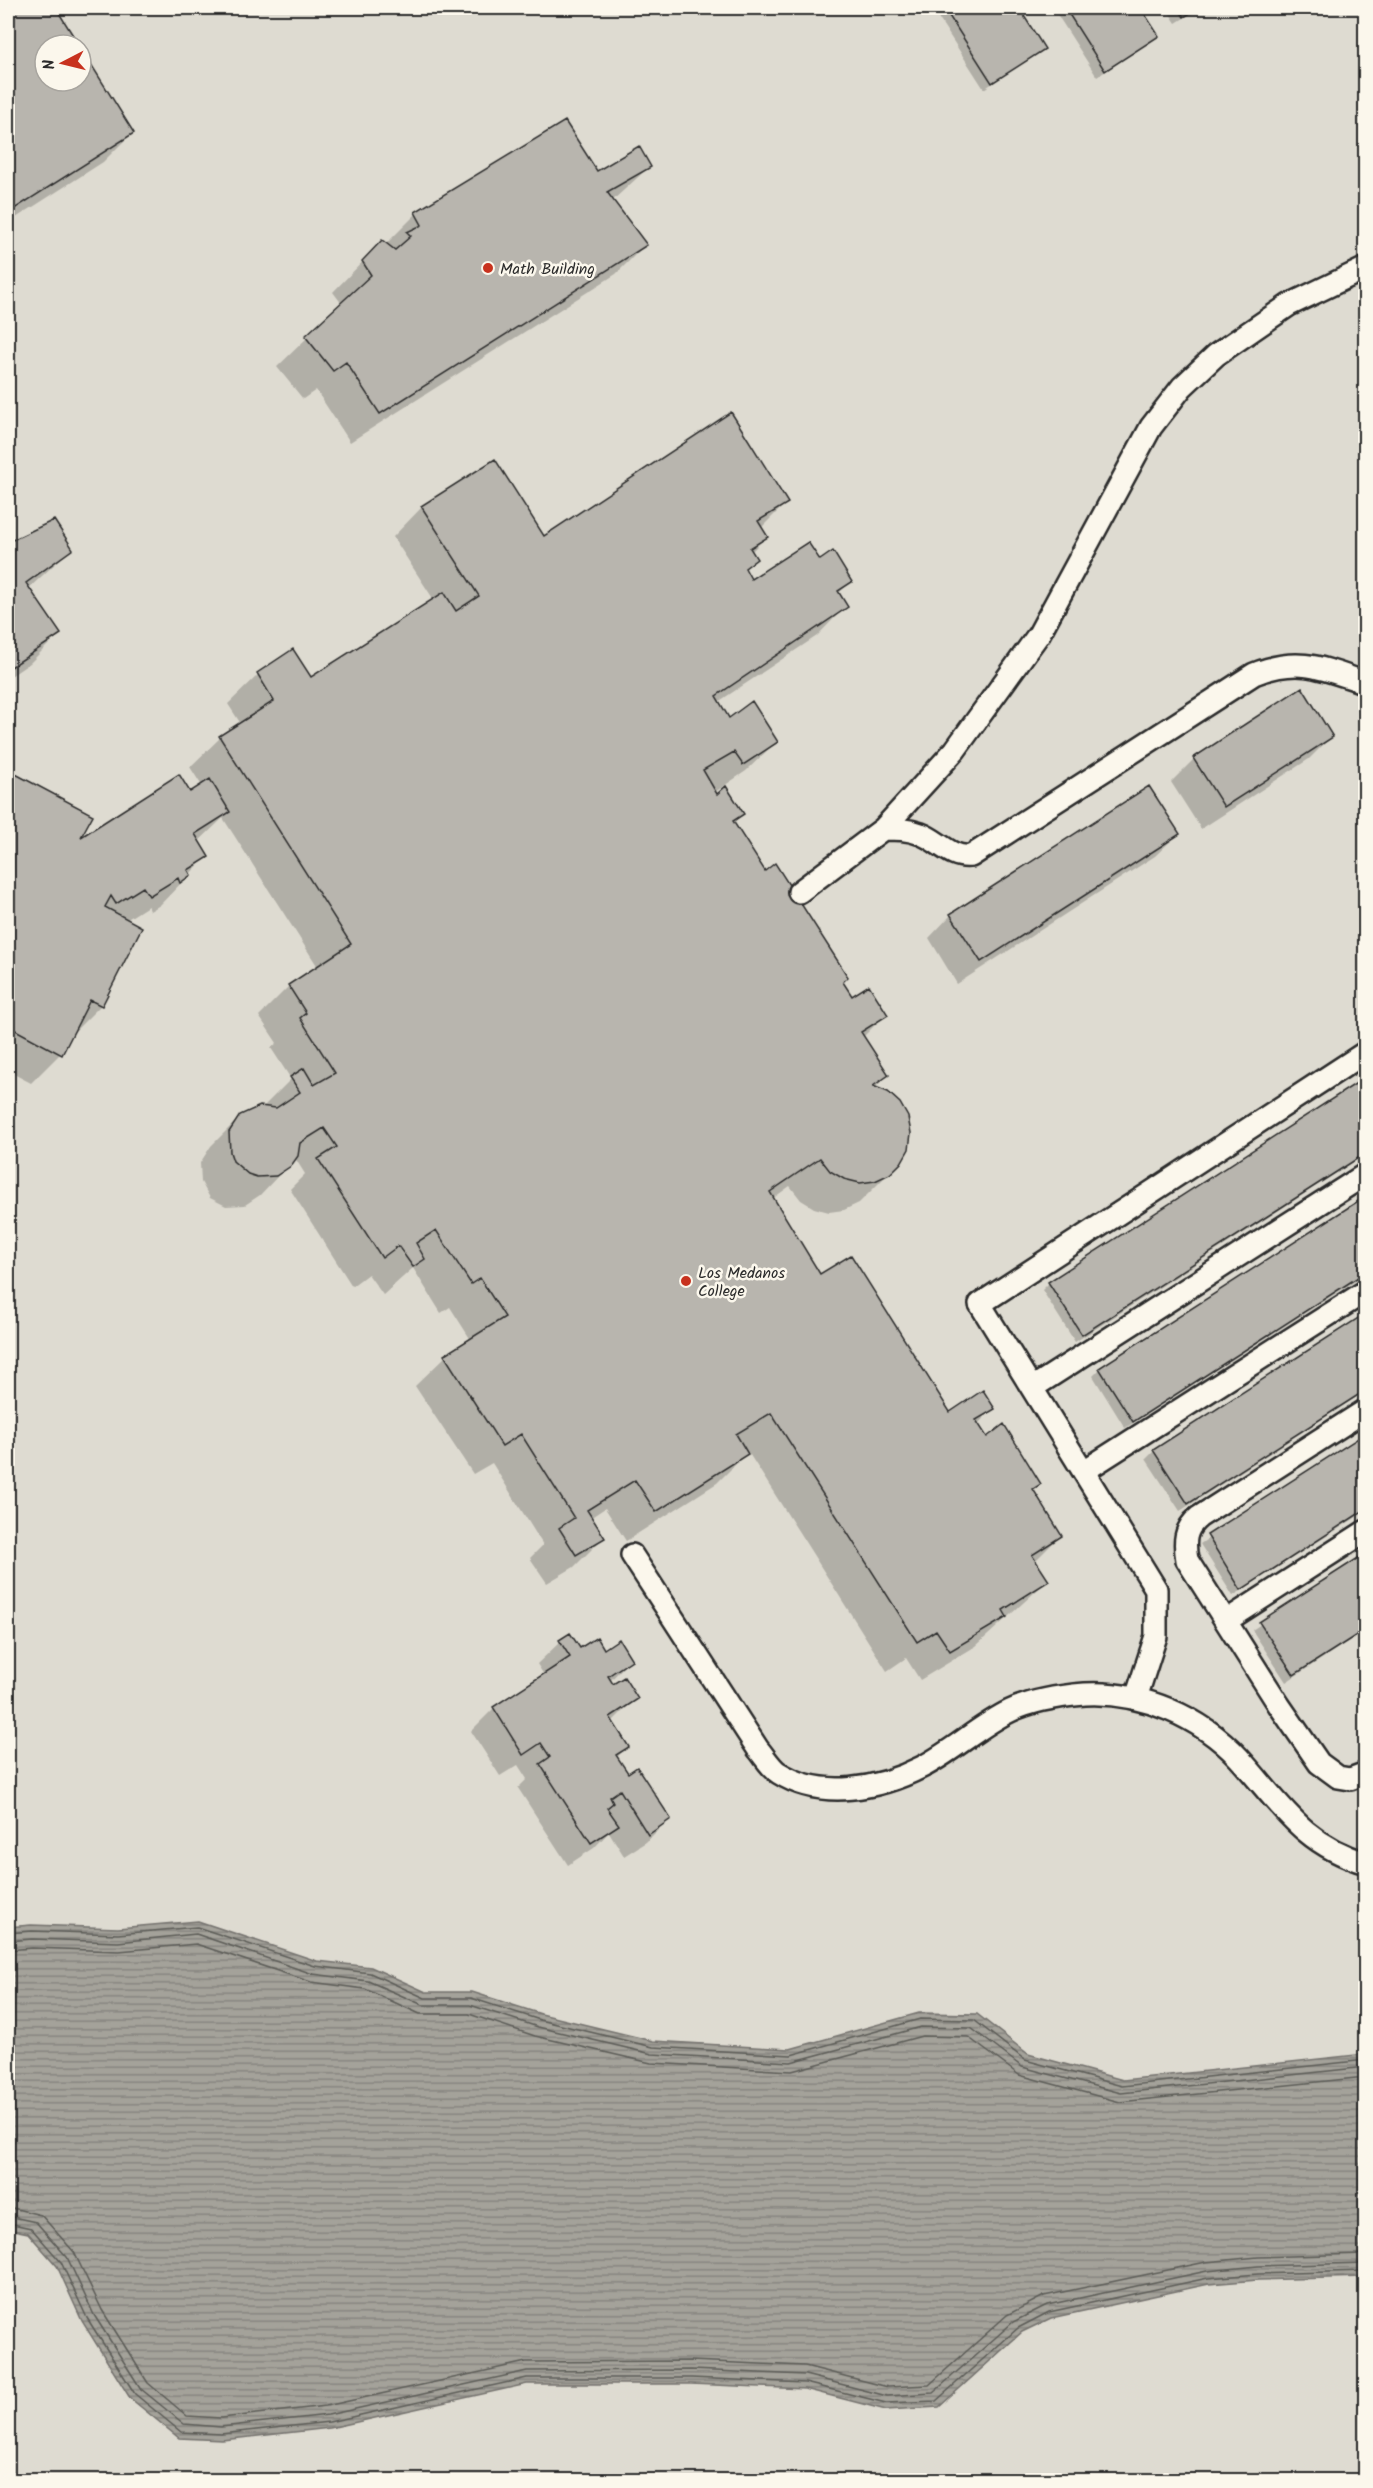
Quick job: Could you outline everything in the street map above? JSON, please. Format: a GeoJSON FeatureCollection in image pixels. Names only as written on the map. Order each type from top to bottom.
{"type":"FeatureCollection","features":[{"type":"Feature","properties":{"kind":"lane"},"geometry":{"type":"LineString","coordinates":[[799,892],[883,829],[955,750],[1026,653],[1075,569],[1151,427],[1182,387],[1216,355],[1280,311],[1365,268]]}},
{"type":"Feature","properties":{"kind":"lane"},"geometry":{"type":"LineString","coordinates":[[883,829],[902,829],[921,834],[954,854],[963,857],[971,856],[1254,674],[1276,665],[1296,664],[1319,667],[1365,683]]}},
{"type":"Feature","properties":{"kind":"lane"},"geometry":{"type":"LineString","coordinates":[[1136,1698],[1156,1636],[1156,1589],[980,1304],[1365,1052]]}},
{"type":"Feature","properties":{"kind":"lane"},"geometry":{"type":"LineString","coordinates":[[1032,1388],[1365,1174]]}},
{"type":"Feature","properties":{"kind":"lane"},"geometry":{"type":"LineString","coordinates":[[1084,1471],[1365,1291]]}},
{"type":"Feature","properties":{"kind":"lane"},"geometry":{"type":"LineString","coordinates":[[1365,1410],[1191,1523],[1184,1537],[1187,1560],[1279,1705],[1327,1771],[1338,1777],[1350,1779],[1365,1773]]}},
{"type":"Feature","properties":{"kind":"lane"},"geometry":{"type":"LineString","coordinates":[[1226,1621],[1365,1531]]}},
{"type":"Feature","properties":{"kind":"lane"},"geometry":{"type":"LineString","coordinates":[[632,1556],[758,1749],[777,1772],[796,1782],[836,1789],[857,1788],[898,1778],[923,1766],[988,1723],[1033,1702],[1084,1694],[1110,1694],[1136,1698],[1195,1722],[1217,1737],[1239,1759],[1282,1811],[1299,1827],[1336,1851],[1365,1863]]}},
{"type":"Feature","properties":{"kind":"shaded area","name":"Los Medanos College"},"geometry":{"type":"Polygon","coordinates":[[[8,8],[1365,8],[1365,2480],[8,2480],[8,8]]]}},
{"type":"Feature","properties":{"kind":"water"},"geometry":{"type":"Polygon","coordinates":[[[198,1921],[317,1961],[371,1967],[426,1992],[472,1992],[541,2014],[653,2041],[790,2049],[919,2013],[977,2014],[1028,2054],[1123,2080],[1365,2054],[1365,2277],[1209,2284],[1051,2318],[1022,2332],[939,2407],[886,2410],[805,2389],[691,2384],[527,2384],[330,2428],[222,2440],[179,2438],[130,2398],[82,2321],[57,2266],[28,2233],[8,2229],[8,1927],[31,1925],[118,1928],[198,1921]]]}},
{"type":"Feature","properties":{"kind":"building"},"geometry":{"type":"Polygon","coordinates":[[[8,8],[56,8],[72,33],[33,33],[33,93],[93,93],[93,67],[134,133],[8,213],[8,8]]]}},
{"type":"Feature","properties":{"kind":"building"},"geometry":{"type":"Polygon","coordinates":[[[944,8],[1019,8],[1045,49],[992,83],[944,8]]]}},
{"type":"Feature","properties":{"kind":"building"},"geometry":{"type":"Polygon","coordinates":[[[1065,8],[1141,8],[1159,36],[1105,71],[1065,8]]]}},
{"type":"Feature","properties":{"kind":"building"},"geometry":{"type":"Polygon","coordinates":[[[1178,8],[1199,8],[1184,17],[1178,8]]]}},
{"type":"Feature","properties":{"kind":"building","name":"Math Building"},"geometry":{"type":"Polygon","coordinates":[[[565,121],[597,171],[639,146],[651,167],[607,192],[647,245],[380,414],[346,362],[333,371],[305,336],[371,275],[362,261],[382,240],[395,250],[411,236],[407,232],[422,225],[415,212],[565,121]]]}},
{"type":"Feature","properties":{"kind":"building"},"geometry":{"type":"Polygon","coordinates":[[[731,412],[788,503],[758,521],[768,537],[750,548],[757,559],[745,568],[751,579],[808,542],[820,560],[833,551],[852,582],[838,591],[848,607],[716,696],[729,718],[752,701],[778,742],[743,765],[734,752],[703,770],[717,794],[726,786],[744,814],[733,821],[765,871],[775,863],[848,977],[843,982],[852,996],[869,985],[888,1015],[861,1032],[889,1075],[873,1086],[888,1092],[900,1103],[908,1117],[911,1133],[909,1149],[901,1163],[890,1174],[875,1181],[860,1183],[844,1179],[830,1171],[820,1158],[770,1192],[820,1274],[851,1255],[950,1412],[983,1390],[995,1409],[976,1420],[987,1437],[1004,1424],[1041,1484],[1033,1489],[1062,1536],[1032,1555],[1049,1581],[1003,1610],[1007,1617],[950,1651],[936,1630],[917,1642],[771,1413],[736,1434],[748,1454],[656,1512],[635,1480],[587,1510],[605,1538],[576,1555],[559,1528],[574,1518],[521,1434],[502,1446],[444,1355],[505,1317],[480,1278],[471,1284],[436,1230],[416,1243],[425,1259],[413,1267],[398,1246],[382,1258],[318,1159],[337,1147],[324,1128],[300,1143],[298,1156],[291,1166],[276,1176],[257,1177],[248,1174],[233,1161],[230,1152],[229,1132],[240,1115],[260,1106],[276,1108],[300,1092],[290,1077],[304,1068],[314,1085],[335,1073],[300,1018],[306,1013],[288,985],[351,944],[219,736],[274,701],[257,673],[293,649],[311,677],[444,592],[456,611],[479,596],[421,506],[495,459],[544,536],[731,412]]]}},
{"type":"Feature","properties":{"kind":"building"},"geometry":{"type":"Polygon","coordinates":[[[54,520],[73,549],[26,583],[61,634],[8,669],[8,542],[54,520]]]}},
{"type":"Feature","properties":{"kind":"building"},"geometry":{"type":"Polygon","coordinates":[[[1302,687],[1333,737],[1224,807],[1193,758],[1302,687]]]}},
{"type":"Feature","properties":{"kind":"building"},"geometry":{"type":"Polygon","coordinates":[[[8,770],[93,815],[81,837],[179,774],[190,792],[210,779],[230,812],[195,834],[209,857],[188,870],[191,875],[180,883],[178,878],[149,896],[143,887],[116,904],[111,896],[105,907],[142,927],[102,1006],[90,1000],[62,1055],[8,1026],[8,770]]]}},
{"type":"Feature","properties":{"kind":"building"},"geometry":{"type":"Polygon","coordinates":[[[1149,786],[1180,834],[981,962],[950,914],[1149,786]]]}},
{"type":"Feature","properties":{"kind":"building"},"geometry":{"type":"Polygon","coordinates":[[[1366,1077],[1366,1153],[1082,1335],[1048,1282],[1366,1077]]]}},
{"type":"Feature","properties":{"kind":"building"},"geometry":{"type":"Polygon","coordinates":[[[1366,1196],[1366,1272],[1133,1422],[1099,1368],[1366,1196]]]}},
{"type":"Feature","properties":{"kind":"building"},"geometry":{"type":"Polygon","coordinates":[[[1366,1313],[1366,1390],[1188,1504],[1153,1450],[1366,1313]]]}},
{"type":"Feature","properties":{"kind":"building"},"geometry":{"type":"Polygon","coordinates":[[[1366,1433],[1366,1509],[1241,1590],[1207,1535],[1366,1433]]]}},
{"type":"Feature","properties":{"kind":"building"},"geometry":{"type":"Polygon","coordinates":[[[1366,1553],[1366,1629],[1294,1675],[1259,1622],[1366,1553]]]}},
{"type":"Feature","properties":{"kind":"building"},"geometry":{"type":"Polygon","coordinates":[[[570,1633],[580,1648],[597,1637],[604,1649],[619,1639],[632,1660],[608,1676],[613,1684],[624,1677],[638,1699],[610,1717],[629,1747],[616,1755],[628,1773],[637,1767],[671,1819],[648,1835],[620,1790],[610,1797],[613,1803],[607,1808],[619,1825],[591,1843],[540,1764],[550,1757],[541,1743],[523,1755],[493,1707],[570,1657],[559,1640],[570,1633]]]}},
{"type":"Feature","properties":{"kind":"place","name":"Math Building"},"geometry":{"type":"Point","coordinates":[488,268]}},
{"type":"Feature","properties":{"kind":"place","name":"Los Medanos College"},"geometry":{"type":"Point","coordinates":[686,1281]}}]}
